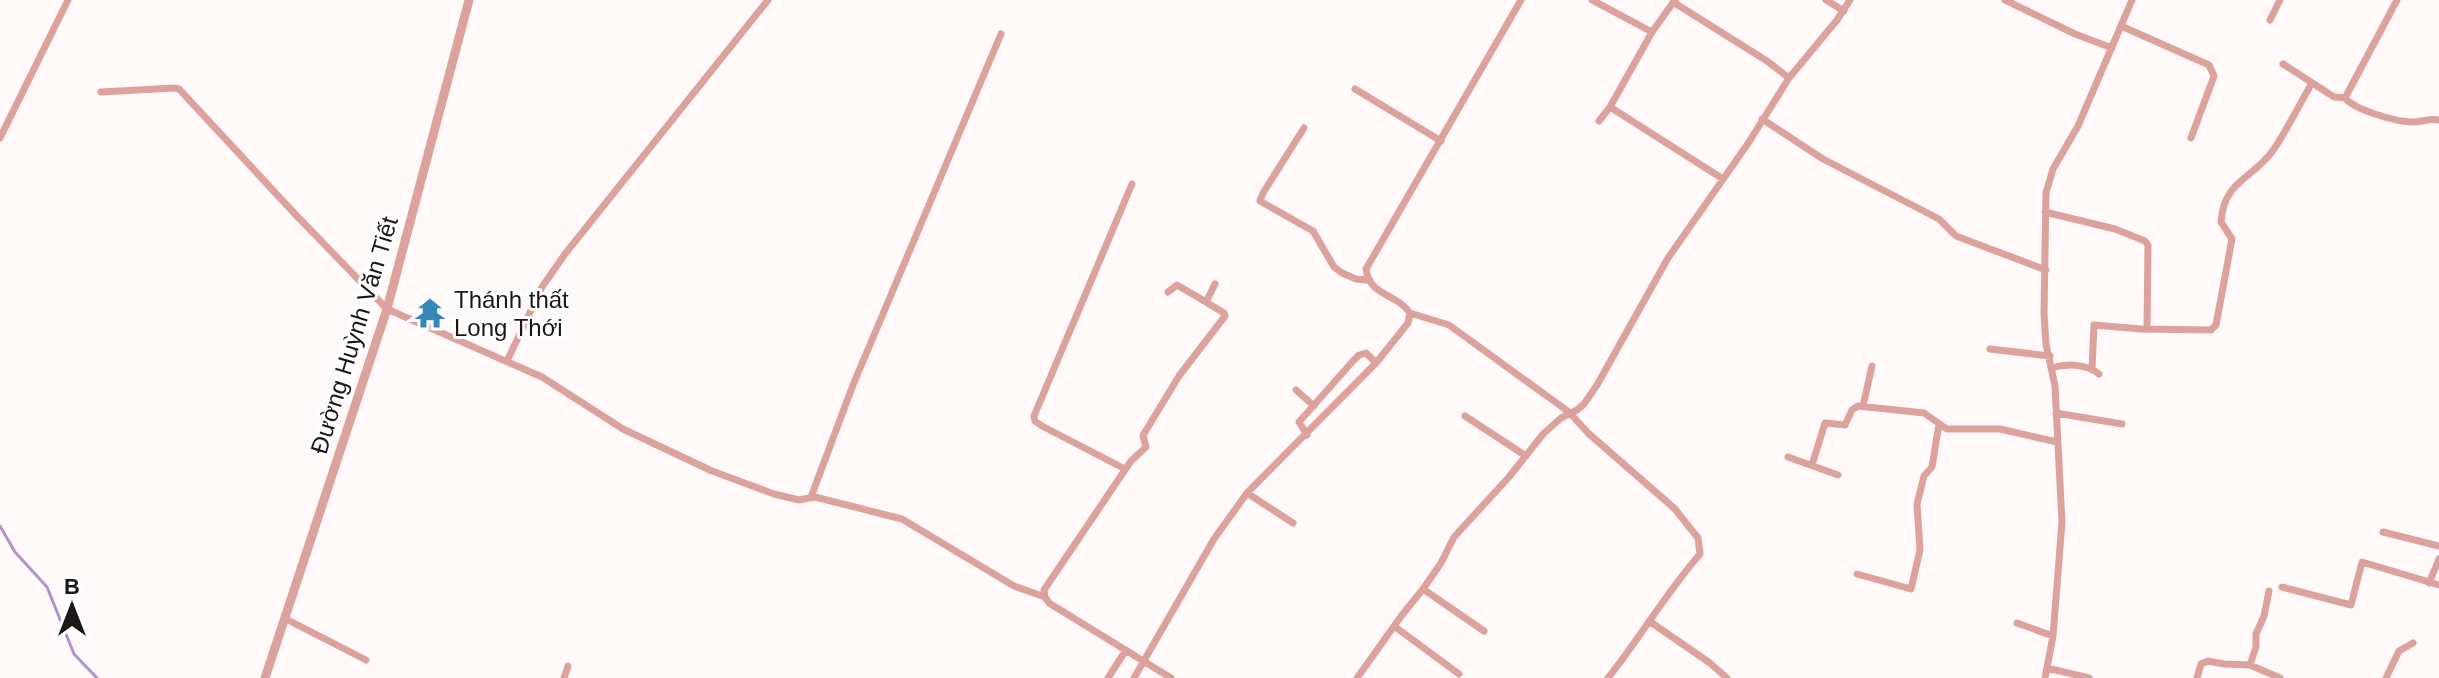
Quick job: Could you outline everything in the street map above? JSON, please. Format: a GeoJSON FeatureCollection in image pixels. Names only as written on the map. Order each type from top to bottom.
{"type":"FeatureCollection","features":[{"type":"Feature","properties":{"kind":"street"},"geometry":{"type":"LineString","coordinates":[[0,138],[68,0]]}},
{"type":"Feature","properties":{"kind":"street","name":"Đường Huỳnh Văn Tiết"},"geometry":{"type":"LineString","coordinates":[[265,678],[387,309],[469,0]]}},
{"type":"Feature","properties":{"kind":"street"},"geometry":{"type":"LineString","coordinates":[[507,361],[542,287],[565,254],[768,0]]}},
{"type":"Feature","properties":{"kind":"street"},"geometry":{"type":"LineString","coordinates":[[1521,0],[1366,269],[1367,280],[1373,288],[1405,305],[1410,313],[1449,325],[1569,412],[1588,433],[1675,509],[1698,538],[1700,554],[1608,678]]}},
{"type":"Feature","properties":{"kind":"street"},"geometry":{"type":"LineString","coordinates":[[1592,0],[1652,32]]}},
{"type":"Feature","properties":{"kind":"street"},"geometry":{"type":"LineString","coordinates":[[1826,0],[1844,11]]}},
{"type":"Feature","properties":{"kind":"street"},"geometry":{"type":"LineString","coordinates":[[1359,677],[1441,563],[1454,537],[1543,434],[1569,412],[1584,404],[1668,258],[1789,78],[1850,0]]}},
{"type":"Feature","properties":{"kind":"street"},"geometry":{"type":"LineString","coordinates":[[2005,0],[2112,48]]}},
{"type":"Feature","properties":{"kind":"street"},"geometry":{"type":"LineString","coordinates":[[2045,678],[2053,636],[2062,522],[2056,413],[2044,314],[2046,193],[2053,169],[2078,126],[2132,0]]}},
{"type":"Feature","properties":{"kind":"street"},"geometry":{"type":"LineString","coordinates":[[2270,20],[2280,0]]}},
{"type":"Feature","properties":{"kind":"street"},"geometry":{"type":"LineString","coordinates":[[2345,98],[2397,0]]}},
{"type":"Feature","properties":{"kind":"street"},"geometry":{"type":"LineString","coordinates":[[1599,121],[1674,1],[1789,78]]}},
{"type":"Feature","properties":{"kind":"street"},"geometry":{"type":"LineString","coordinates":[[2121,26],[2209,65],[2213,71],[2214,76],[2191,138]]}},
{"type":"Feature","properties":{"kind":"street"},"geometry":{"type":"LineString","coordinates":[[811,497],[853,385],[1001,34]]}},
{"type":"Feature","properties":{"kind":"street"},"geometry":{"type":"LineString","coordinates":[[2283,64],[2334,97],[2345,98],[2360,108],[2389,118],[2414,122],[2439,120]]}},
{"type":"Feature","properties":{"kind":"street"},"geometry":{"type":"LineString","coordinates":[[2052,368],[2062,365],[2095,372],[2094,325],[2211,330],[2216,325],[2232,239],[2221,222],[2224,201],[2237,182],[2253,173],[2273,151],[2312,83]]}},
{"type":"Feature","properties":{"kind":"street"},"geometry":{"type":"LineString","coordinates":[[101,92],[179,89],[387,309],[542,377],[623,429],[712,471],[774,494],[799,500],[811,497],[902,519],[1014,586],[1045,597]]}},
{"type":"Feature","properties":{"kind":"street"},"geometry":{"type":"LineString","coordinates":[[1355,89],[1441,141]]}},
{"type":"Feature","properties":{"kind":"street"},"geometry":{"type":"LineString","coordinates":[[1610,107],[1723,179]]}},
{"type":"Feature","properties":{"kind":"street"},"geometry":{"type":"LineString","coordinates":[[1762,119],[1823,159],[1939,219],[1956,236],[2046,270]]}},
{"type":"Feature","properties":{"kind":"street"},"geometry":{"type":"LineString","coordinates":[[1304,128],[1260,201],[1313,231],[1334,267],[1342,273],[1367,280]]}},
{"type":"Feature","properties":{"kind":"street"},"geometry":{"type":"LineString","coordinates":[[1125,469],[1042,426],[1034,416],[1132,184]]}},
{"type":"Feature","properties":{"kind":"street"},"geometry":{"type":"LineString","coordinates":[[2045,212],[2115,229],[2145,241],[2148,245],[2147,329]]}},
{"type":"Feature","properties":{"kind":"street"},"geometry":{"type":"LineString","coordinates":[[1206,302],[1215,284]]}},
{"type":"Feature","properties":{"kind":"street"},"geometry":{"type":"LineString","coordinates":[[1168,292],[1177,285],[1225,316],[1179,376],[1145,432],[1146,447],[1125,469],[1044,590],[1049,603],[1171,678]]}},
{"type":"Feature","properties":{"kind":"street"},"geometry":{"type":"LineString","coordinates":[[1134,678],[1214,539],[1247,493],[1376,363],[1408,323],[1410,313]]}},
{"type":"Feature","properties":{"kind":"street"},"geometry":{"type":"LineString","coordinates":[[1990,349],[2050,356]]}},
{"type":"Feature","properties":{"kind":"street"},"geometry":{"type":"LineString","coordinates":[[1307,435],[1299,422],[1359,355],[1366,353],[1376,363]]}},
{"type":"Feature","properties":{"kind":"street"},"geometry":{"type":"LineString","coordinates":[[1863,406],[1872,366]]}},
{"type":"Feature","properties":{"kind":"street"},"geometry":{"type":"LineString","coordinates":[[1296,390],[1314,406]]}},
{"type":"Feature","properties":{"kind":"street"},"geometry":{"type":"LineString","coordinates":[[1812,465],[1825,423],[1845,425],[1854,407],[1863,406],[1924,413],[1939,424],[1955,430],[2000,429],[2057,442]]}},
{"type":"Feature","properties":{"kind":"street"},"geometry":{"type":"LineString","coordinates":[[2056,413],[2122,424]]}},
{"type":"Feature","properties":{"kind":"street"},"geometry":{"type":"LineString","coordinates":[[1465,416],[1526,456]]}},
{"type":"Feature","properties":{"kind":"street"},"geometry":{"type":"LineString","coordinates":[[1857,574],[1911,589],[1920,550],[1917,504],[1924,476],[1932,467],[1939,424]]}},
{"type":"Feature","properties":{"kind":"street"},"geometry":{"type":"LineString","coordinates":[[1788,457],[1838,475]]}},
{"type":"Feature","properties":{"kind":"street"},"geometry":{"type":"LineString","coordinates":[[1247,493],[1293,523]]}},
{"type":"Feature","properties":{"kind":"street"},"geometry":{"type":"LineString","coordinates":[[2383,532],[2439,546]]}},
{"type":"Feature","properties":{"kind":"street"},"geometry":{"type":"LineString","coordinates":[[2429,583],[2439,559]]}},
{"type":"Feature","properties":{"kind":"street"},"geometry":{"type":"LineString","coordinates":[[2282,587],[2351,605],[2362,562],[2439,585]]}},
{"type":"Feature","properties":{"kind":"street"},"geometry":{"type":"LineString","coordinates":[[1423,589],[1484,631]]}},
{"type":"Feature","properties":{"kind":"street"},"geometry":{"type":"LineString","coordinates":[[2250,665],[2269,591]]}},
{"type":"Feature","properties":{"kind":"street"},"geometry":{"type":"LineString","coordinates":[[284,618],[366,660]]}},
{"type":"Feature","properties":{"kind":"street"},"geometry":{"type":"LineString","coordinates":[[1649,621],[1727,678]]}},
{"type":"Feature","properties":{"kind":"street"},"geometry":{"type":"LineString","coordinates":[[2017,623],[2053,636]]}},
{"type":"Feature","properties":{"kind":"street"},"geometry":{"type":"LineString","coordinates":[[1394,626],[1459,674]]}},
{"type":"Feature","properties":{"kind":"street"},"geometry":{"type":"LineString","coordinates":[[2386,678],[2399,651],[2413,643]]}},
{"type":"Feature","properties":{"kind":"street"},"geometry":{"type":"LineString","coordinates":[[1108,678],[1126,650]]}},
{"type":"Feature","properties":{"kind":"street"},"geometry":{"type":"LineString","coordinates":[[2197,678],[2205,661],[2250,665],[2280,678]]}},
{"type":"Feature","properties":{"kind":"street"},"geometry":{"type":"LineString","coordinates":[[564,678],[568,666]]}},
{"type":"Feature","properties":{"kind":"street"},"geometry":{"type":"LineString","coordinates":[[2047,668],[2089,678]]}},
{"type":"Feature","properties":{"kind":"waterway"},"geometry":{"type":"LineString","coordinates":[[0,526],[15,552],[47,587],[74,654],[97,678]]}},
{"type":"Feature","properties":{"kind":"place","name":"Thánh thất Long Thới"},"geometry":{"type":"Point","coordinates":[430,313]}}]}
